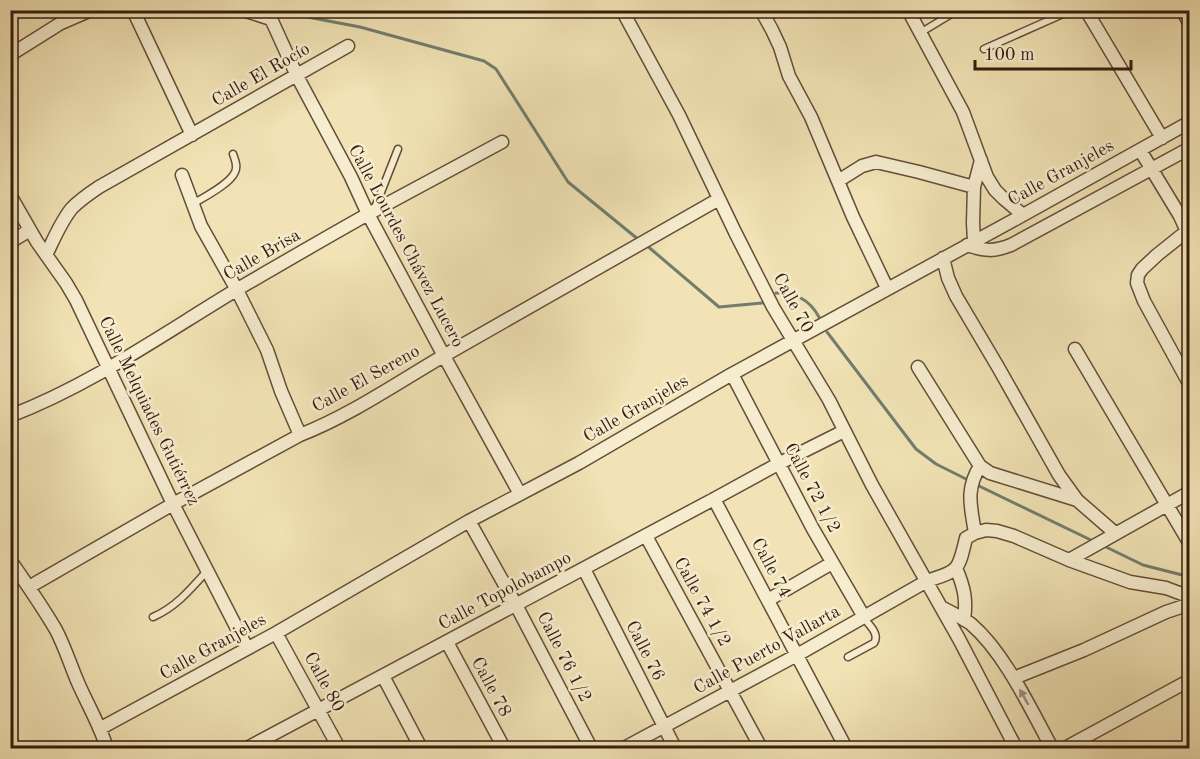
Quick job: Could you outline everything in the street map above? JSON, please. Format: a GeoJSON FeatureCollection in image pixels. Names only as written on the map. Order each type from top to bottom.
{"type":"FeatureCollection","features":[{"type":"Feature","properties":{"kind":"street"},"geometry":{"type":"LineString","coordinates":[[10,56],[61,23],[91,10]]}},
{"type":"Feature","properties":{"kind":"street"},"geometry":{"type":"LineString","coordinates":[[133,10],[192,135]]}},
{"type":"Feature","properties":{"kind":"street"},"geometry":{"type":"LineString","coordinates":[[243,10],[269,15]]}},
{"type":"Feature","properties":{"kind":"street","name":"Calle 70"},"geometry":{"type":"LineString","coordinates":[[622,10],[679,115],[773,307],[829,399],[872,485],[959,639],[1016,748]]}},
{"type":"Feature","properties":{"kind":"street"},"geometry":{"type":"LineString","coordinates":[[761,10],[780,47],[789,76],[811,117],[887,288]]}},
{"type":"Feature","properties":{"kind":"street"},"geometry":{"type":"LineString","coordinates":[[908,10],[963,112],[987,177],[995,190],[1023,215]]}},
{"type":"Feature","properties":{"kind":"street"},"geometry":{"type":"LineString","coordinates":[[1086,10],[1162,138]]}},
{"type":"Feature","properties":{"kind":"street"},"geometry":{"type":"LineString","coordinates":[[1182,10],[1190,24]]}},
{"type":"Feature","properties":{"kind":"street","name":"Calle Lourdes Chávez Lucero"},"geometry":{"type":"LineString","coordinates":[[269,15],[297,76],[371,212],[444,356],[520,494]]}},
{"type":"Feature","properties":{"kind":"street","name":"Calle El Rocío"},"geometry":{"type":"LineString","coordinates":[[46,255],[64,220],[73,208],[99,187],[348,46]]}},
{"type":"Feature","properties":{"kind":"street","name":"Calle Granjeles"},"geometry":{"type":"LineString","coordinates":[[101,728],[276,633],[469,521],[613,444],[732,374],[1190,122]]}},
{"type":"Feature","properties":{"kind":"street","name":"Calle Brisa"},"geometry":{"type":"LineString","coordinates":[[10,416],[43,402],[108,368],[371,212],[502,142]]}},
{"type":"Feature","properties":{"kind":"street"},"geometry":{"type":"LineString","coordinates":[[981,160],[974,187],[970,243],[988,250],[998,250],[1190,148]]}},
{"type":"Feature","properties":{"kind":"street"},"geometry":{"type":"LineString","coordinates":[[1140,150],[1188,234],[1156,255],[1142,269],[1137,283],[1144,301],[1190,385]]}},
{"type":"Feature","properties":{"kind":"street"},"geometry":{"type":"LineString","coordinates":[[838,181],[862,166],[876,162],[974,187]]}},
{"type":"Feature","properties":{"kind":"street"},"geometry":{"type":"LineString","coordinates":[[182,175],[201,226],[267,350],[300,435]]}},
{"type":"Feature","properties":{"kind":"street","name":"Calle Melquiades Gutiérrez"},"geometry":{"type":"LineString","coordinates":[[10,195],[76,300],[173,504],[248,648]]}},
{"type":"Feature","properties":{"kind":"street","name":"Calle El Sereno"},"geometry":{"type":"LineString","coordinates":[[29,587],[173,504],[300,435],[339,417],[719,199]]}},
{"type":"Feature","properties":{"kind":"street"},"geometry":{"type":"LineString","coordinates":[[10,242],[30,230]]}},
{"type":"Feature","properties":{"kind":"street"},"geometry":{"type":"LineString","coordinates":[[943,258],[948,278],[966,314],[1059,475],[1077,500],[1111,535]]}},
{"type":"Feature","properties":{"kind":"street"},"geometry":{"type":"LineString","coordinates":[[1075,349],[1190,544]]}},
{"type":"Feature","properties":{"kind":"street"},"geometry":{"type":"LineString","coordinates":[[918,367],[977,470],[969,497],[975,533]]}},
{"type":"Feature","properties":{"kind":"street","name":"Calle 72 1/2"},"geometry":{"type":"LineString","coordinates":[[732,374],[832,564],[864,618]]}},
{"type":"Feature","properties":{"kind":"street","name":"Calle Topolobampo"},"geometry":{"type":"LineString","coordinates":[[248,748],[844,430]]}},
{"type":"Feature","properties":{"kind":"street"},"geometry":{"type":"LineString","coordinates":[[977,470],[1077,500]]}},
{"type":"Feature","properties":{"kind":"street"},"geometry":{"type":"LineString","coordinates":[[1069,560],[1190,492]]}},
{"type":"Feature","properties":{"kind":"street","name":"Calle 74"},"geometry":{"type":"LineString","coordinates":[[714,500],[846,748]]}},
{"type":"Feature","properties":{"kind":"street","name":"Calle 76 1/2"},"geometry":{"type":"LineString","coordinates":[[469,521],[591,748]]}},
{"type":"Feature","properties":{"kind":"street"},"geometry":{"type":"LineString","coordinates":[[964,620],[966,597],[956,568],[959,565],[966,538],[986,530],[1014,536],[1069,560],[1130,582],[1166,588],[1188,596]]}},
{"type":"Feature","properties":{"kind":"street","name":"Calle 74 1/2"},"geometry":{"type":"LineString","coordinates":[[646,536],[761,748]]}},
{"type":"Feature","properties":{"kind":"street"},"geometry":{"type":"LineString","coordinates":[[10,560],[56,630],[80,687],[101,728],[107,748]]}},
{"type":"Feature","properties":{"kind":"street"},"geometry":{"type":"LineString","coordinates":[[768,600],[832,564]]}},
{"type":"Feature","properties":{"kind":"street","name":"Calle Puerto Vallarta"},"geometry":{"type":"LineString","coordinates":[[624,748],[797,655],[927,581],[950,573],[956,568]]}},
{"type":"Feature","properties":{"kind":"street","name":"Calle 76"},"geometry":{"type":"LineString","coordinates":[[584,570],[675,748]]}},
{"type":"Feature","properties":{"kind":"street"},"geometry":{"type":"LineString","coordinates":[[1014,678],[1084,650],[1166,612],[1188,596]]}},
{"type":"Feature","properties":{"kind":"street"},"geometry":{"type":"LineString","coordinates":[[941,608],[964,620],[980,633],[1014,678],[1052,748]]}},
{"type":"Feature","properties":{"kind":"street","name":"Calle 80"},"geometry":{"type":"LineString","coordinates":[[276,633],[339,748]]}},
{"type":"Feature","properties":{"kind":"street","name":"Calle 78"},"geometry":{"type":"LineString","coordinates":[[447,642],[504,748]]}},
{"type":"Feature","properties":{"kind":"street"},"geometry":{"type":"LineString","coordinates":[[383,676],[421,748]]}},
{"type":"Feature","properties":{"kind":"street"},"geometry":{"type":"LineString","coordinates":[[1065,748],[1190,680]]}},
{"type":"Feature","properties":{"kind":"lane"},"geometry":{"type":"LineString","coordinates":[[921,33],[958,10]]}},
{"type":"Feature","properties":{"kind":"lane"},"geometry":{"type":"LineString","coordinates":[[984,49],[1072,10]]}},
{"type":"Feature","properties":{"kind":"lane"},"geometry":{"type":"LineString","coordinates":[[371,212],[398,149]]}},
{"type":"Feature","properties":{"kind":"lane"},"geometry":{"type":"LineString","coordinates":[[193,204],[234,175],[237,170],[233,154]]}},
{"type":"Feature","properties":{"kind":"lane"},"geometry":{"type":"LineString","coordinates":[[153,617],[178,602],[208,570]]}},
{"type":"Feature","properties":{"kind":"lane"},"geometry":{"type":"LineString","coordinates":[[848,657],[874,643],[877,639],[864,618]]}},
{"type":"Feature","properties":{"kind":"waterway"},"geometry":{"type":"LineString","coordinates":[[276,11],[360,27],[484,61],[496,69],[568,182],[639,240]]}},
{"type":"Feature","properties":{"kind":"waterway"},"geometry":{"type":"LineString","coordinates":[[645,244],[719,307],[762,303]]}},
{"type":"Feature","properties":{"kind":"waterway"},"geometry":{"type":"LineString","coordinates":[[776,293],[801,298],[819,317]]}},
{"type":"Feature","properties":{"kind":"waterway"},"geometry":{"type":"LineString","coordinates":[[827,332],[916,449],[936,464],[968,480]]}},
{"type":"Feature","properties":{"kind":"waterway"},"geometry":{"type":"LineString","coordinates":[[977,485],[1095,542]]}},
{"type":"Feature","properties":{"kind":"waterway"},"geometry":{"type":"LineString","coordinates":[[1104,546],[1143,565],[1190,577]]}}]}
